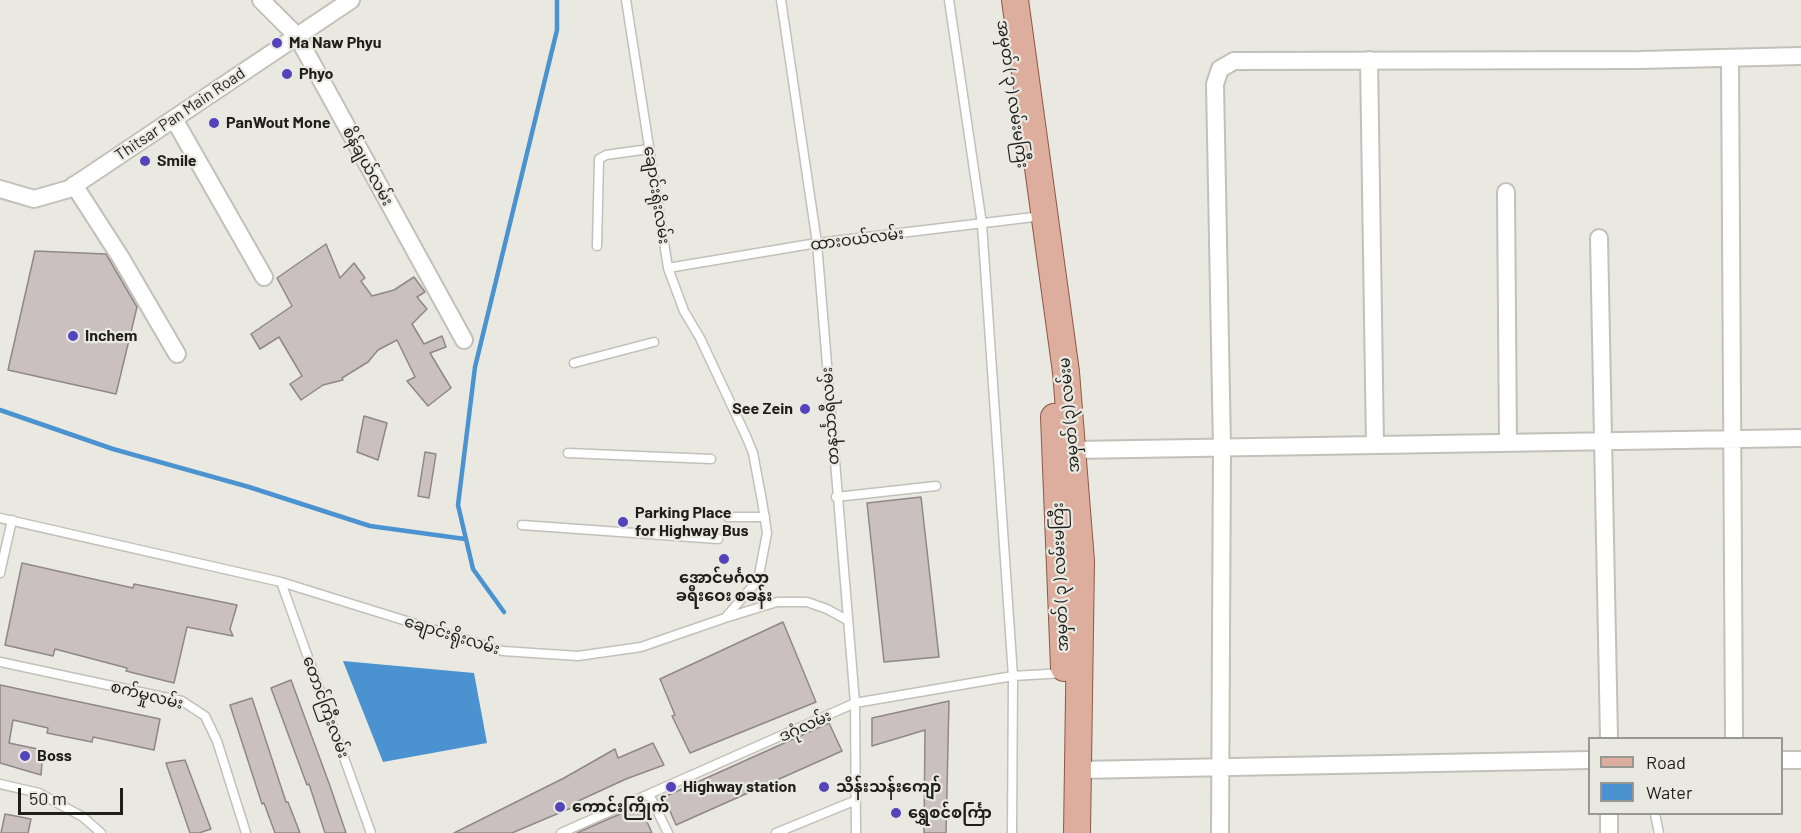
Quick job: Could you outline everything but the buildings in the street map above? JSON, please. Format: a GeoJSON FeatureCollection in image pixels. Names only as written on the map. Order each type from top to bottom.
{"type":"FeatureCollection","features":[{"type":"Feature","properties":{"kind":"main road","name":"အမှတ် ( ၃ ) လမ်းမကြီး"},"geometry":{"type":"LineString","coordinates":[[999,0],[1038,217],[1041,283],[1064,450],[1063,768],[1059,833]]}},
{"type":"Feature","properties":{"kind":"main road"},"geometry":{"type":"LineString","coordinates":[[1015,0],[1038,217]]}},
{"type":"Feature","properties":{"kind":"main road","name":"အမှတ် (၃) လမ်းမ"},"geometry":{"type":"LineString","coordinates":[[1064,450],[1081,561],[1075,770],[1077,833]]}},
{"type":"Feature","properties":{"kind":"street","name":"စိန်ချယ်လမ်း"},"geometry":{"type":"LineString","coordinates":[[261,0],[297,36],[464,340]]}},
{"type":"Feature","properties":{"kind":"street","name":"Thitsar Pan Main Road"},"geometry":{"type":"LineString","coordinates":[[0,189],[34,199],[74,185],[351,0]]}},
{"type":"Feature","properties":{"kind":"street"},"geometry":{"type":"LineString","coordinates":[[1220,833],[1222,447],[1215,84],[1220,69],[1234,61],[1801,56]]}},
{"type":"Feature","properties":{"kind":"street"},"geometry":{"type":"LineString","coordinates":[[1730,58],[1734,737]]}},
{"type":"Feature","properties":{"kind":"street"},"geometry":{"type":"LineString","coordinates":[[1370,60],[1375,445]]}},
{"type":"Feature","properties":{"kind":"street"},"geometry":{"type":"LineString","coordinates":[[174,119],[264,277]]}},
{"type":"Feature","properties":{"kind":"street"},"geometry":{"type":"LineString","coordinates":[[74,185],[121,258],[177,354]]}},
{"type":"Feature","properties":{"kind":"street"},"geometry":{"type":"LineString","coordinates":[[1506,192],[1508,443]]}},
{"type":"Feature","properties":{"kind":"street"},"geometry":{"type":"LineString","coordinates":[[1599,238],[1609,737]]}},
{"type":"Feature","properties":{"kind":"street"},"geometry":{"type":"LineString","coordinates":[[1064,450],[1801,438]]}},
{"type":"Feature","properties":{"kind":"street"},"geometry":{"type":"LineString","coordinates":[[1075,770],[1588,760]]}},
{"type":"Feature","properties":{"kind":"street"},"geometry":{"type":"LineString","coordinates":[[1783,760],[1801,760]]}},
{"type":"Feature","properties":{"kind":"street"},"geometry":{"type":"LineString","coordinates":[[1609,815],[1609,833]]}},
{"type":"Feature","properties":{"kind":"lane","name":"ချောင်းရိုးလမ်း"},"geometry":{"type":"LineString","coordinates":[[0,518],[281,582],[503,651],[578,656],[631,649],[725,618],[758,580],[767,533],[765,517],[753,453],[700,338],[684,311],[668,268],[626,0]]}},
{"type":"Feature","properties":{"kind":"lane","name":"တနင်္သာရီလမ်း"},"geometry":{"type":"LineString","coordinates":[[781,0],[817,243],[836,497],[855,703],[856,833]]}},
{"type":"Feature","properties":{"kind":"lane"},"geometry":{"type":"LineString","coordinates":[[949,0],[982,224],[1013,676],[1012,833]]}},
{"type":"Feature","properties":{"kind":"lane"},"geometry":{"type":"LineString","coordinates":[[597,246],[599,159],[606,155],[649,149]]}},
{"type":"Feature","properties":{"kind":"lane","name":"ထားဝယ်လမ်း"},"geometry":{"type":"LineString","coordinates":[[668,268],[817,243],[1038,217]]}},
{"type":"Feature","properties":{"kind":"lane"},"geometry":{"type":"LineString","coordinates":[[574,363],[654,342]]}},
{"type":"Feature","properties":{"kind":"lane"},"geometry":{"type":"LineString","coordinates":[[568,453],[711,459]]}},
{"type":"Feature","properties":{"kind":"lane"},"geometry":{"type":"LineString","coordinates":[[836,497],[936,486]]}},
{"type":"Feature","properties":{"kind":"lane"},"geometry":{"type":"LineString","coordinates":[[728,517],[765,517]]}},
{"type":"Feature","properties":{"kind":"lane"},"geometry":{"type":"LineString","coordinates":[[0,573],[12,520]]}},
{"type":"Feature","properties":{"kind":"lane"},"geometry":{"type":"LineString","coordinates":[[522,525],[718,539]]}},
{"type":"Feature","properties":{"kind":"lane","name":"တောင်ကြီးလမ်း"},"geometry":{"type":"LineString","coordinates":[[281,582],[371,833]]}},
{"type":"Feature","properties":{"kind":"lane"},"geometry":{"type":"LineString","coordinates":[[725,618],[777,602],[807,602],[827,609],[847,621]]}},
{"type":"Feature","properties":{"kind":"lane","name":"စက်မှုလမ်း"},"geometry":{"type":"LineString","coordinates":[[0,662],[182,701],[205,716],[217,741],[246,833]]}},
{"type":"Feature","properties":{"kind":"lane","name":"ဒဂုံလမ်း"},"geometry":{"type":"LineString","coordinates":[[561,833],[855,703],[1013,676],[1064,673]]}},
{"type":"Feature","properties":{"kind":"lane"},"geometry":{"type":"LineString","coordinates":[[0,784],[39,793],[97,832]]}},
{"type":"Feature","properties":{"kind":"lane"},"geometry":{"type":"LineString","coordinates":[[649,794],[668,833]]}},
{"type":"Feature","properties":{"kind":"lane"},"geometry":{"type":"LineString","coordinates":[[776,833],[854,801]]}},
{"type":"Feature","properties":{"kind":"lane"},"geometry":{"type":"LineString","coordinates":[[1655,815],[1659,833]]}},
{"type":"Feature","properties":{"kind":"water"},"geometry":{"type":"Polygon","coordinates":[[[343,661],[474,673],[487,743],[383,762],[343,661]]]}},
{"type":"Feature","properties":{"kind":"waterway"},"geometry":{"type":"LineString","coordinates":[[504,612],[473,569],[458,505],[475,367],[557,30],[557,0]]}},
{"type":"Feature","properties":{"kind":"waterway"},"geometry":{"type":"LineString","coordinates":[[0,410],[113,449],[249,487],[370,526],[465,539]]}},
{"type":"Feature","properties":{"kind":"place","name":"Ma Naw Phyu"},"geometry":{"type":"Point","coordinates":[277,43]}},
{"type":"Feature","properties":{"kind":"place","name":"Phyo"},"geometry":{"type":"Point","coordinates":[287,74]}},
{"type":"Feature","properties":{"kind":"place","name":"PanWout Mone"},"geometry":{"type":"Point","coordinates":[214,123]}},
{"type":"Feature","properties":{"kind":"place","name":"Smile"},"geometry":{"type":"Point","coordinates":[145,161]}},
{"type":"Feature","properties":{"kind":"place","name":"Inchem"},"geometry":{"type":"Point","coordinates":[73,336]}},
{"type":"Feature","properties":{"kind":"place","name":"See Zein"},"geometry":{"type":"Point","coordinates":[805,409]}},
{"type":"Feature","properties":{"kind":"place","name":"Parking Place for Highway Bus"},"geometry":{"type":"Point","coordinates":[623,522]}},
{"type":"Feature","properties":{"kind":"place","name":"အောင်မင်္ဂလာ ခရီးဝေး စခန်း"},"geometry":{"type":"Point","coordinates":[724,559]}},
{"type":"Feature","properties":{"kind":"place","name":"Boss"},"geometry":{"type":"Point","coordinates":[25,756]}},
{"type":"Feature","properties":{"kind":"place","name":"Highway station"},"geometry":{"type":"Point","coordinates":[671,787]}},
{"type":"Feature","properties":{"kind":"place","name":"သိန်းသန်းကျော်"},"geometry":{"type":"Point","coordinates":[824,787]}},
{"type":"Feature","properties":{"kind":"place","name":"ကောင်းကြိုက်"},"geometry":{"type":"Point","coordinates":[560,807]}},
{"type":"Feature","properties":{"kind":"place","name":"ရွှေစင်စင်္ကြာ"},"geometry":{"type":"Point","coordinates":[896,813]}}]}
